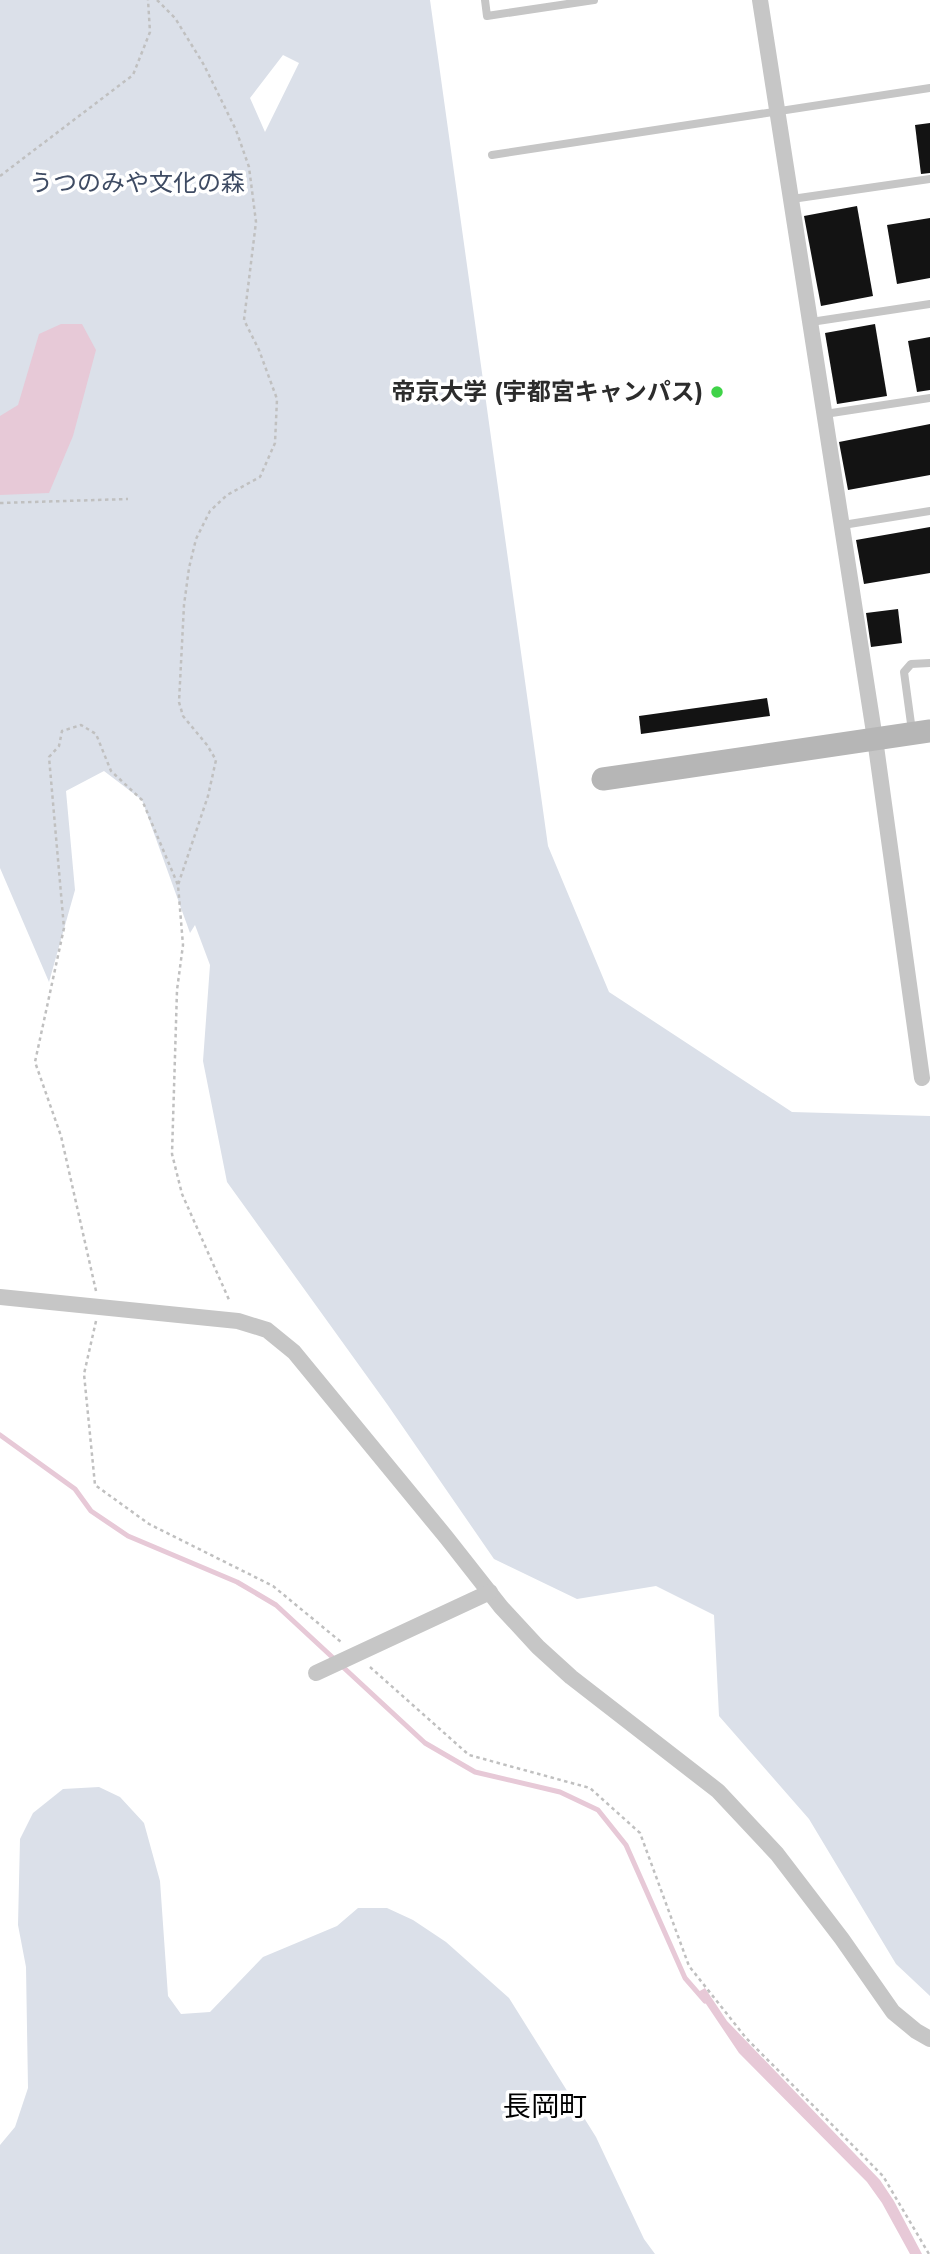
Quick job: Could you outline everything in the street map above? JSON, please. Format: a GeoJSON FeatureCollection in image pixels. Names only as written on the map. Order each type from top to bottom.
{"type":"FeatureCollection","features":[{"type":"Feature","properties":{"kind":"street"},"geometry":{"type":"LineString","coordinates":[[760,0],[843,525],[922,1077]]}},
{"type":"Feature","properties":{"kind":"street"},"geometry":{"type":"LineString","coordinates":[[603,779],[921,732]]}},
{"type":"Feature","properties":{"kind":"street"},"geometry":{"type":"LineString","coordinates":[[0,1297],[238,1321],[267,1330],[294,1352],[489,1592],[538,1647],[570,1677],[718,1791],[776,1854],[842,1939],[893,2012],[930,2039]]}},
{"type":"Feature","properties":{"kind":"street"},"geometry":{"type":"LineString","coordinates":[[316,1672],[489,1592]]}},
{"type":"Feature","properties":{"kind":"lane"},"geometry":{"type":"LineString","coordinates":[[485,0],[487,16],[594,0]]}},
{"type":"Feature","properties":{"kind":"lane"},"geometry":{"type":"LineString","coordinates":[[492,155],[930,88]]}},
{"type":"Feature","properties":{"kind":"lane"},"geometry":{"type":"LineString","coordinates":[[792,199],[930,179]]}},
{"type":"Feature","properties":{"kind":"lane"},"geometry":{"type":"LineString","coordinates":[[811,322],[930,304]]}},
{"type":"Feature","properties":{"kind":"lane"},"geometry":{"type":"LineString","coordinates":[[825,414],[930,398]]}},
{"type":"Feature","properties":{"kind":"lane"},"geometry":{"type":"LineString","coordinates":[[843,525],[930,511]]}},
{"type":"Feature","properties":{"kind":"lane"},"geometry":{"type":"LineString","coordinates":[[921,732],[904,672],[911,664],[930,663]]}},
{"type":"Feature","properties":{"kind":"path"},"geometry":{"type":"LineString","coordinates":[[0,176],[133,75],[150,32],[148,0]]}},
{"type":"Feature","properties":{"kind":"path"},"geometry":{"type":"LineString","coordinates":[[158,0],[175,18],[204,65],[236,130],[249,167],[256,222],[244,320],[259,350],[276,399],[275,443],[260,477],[227,495],[210,511],[196,539],[189,568],[180,657],[179,702],[183,716],[207,745],[215,760],[208,796],[178,885]]}},
{"type":"Feature","properties":{"kind":"path"},"geometry":{"type":"LineString","coordinates":[[0,503],[128,499]]}},
{"type":"Feature","properties":{"kind":"path"},"geometry":{"type":"LineString","coordinates":[[238,1321],[182,1194],[172,1154],[177,990],[183,945],[178,885],[142,800],[111,771],[96,734],[81,725],[62,731],[59,746],[49,757],[64,928],[35,1062],[61,1136],[100,1307],[84,1374],[95,1485],[149,1524],[273,1586],[340,1642]]}},
{"type":"Feature","properties":{"kind":"path"},"geometry":{"type":"LineString","coordinates":[[370,1667],[469,1755],[590,1788],[640,1833],[689,1966],[746,2038],[883,2176],[929,2254]]}},
{"type":"Feature","properties":{"kind":"green space","name":"うつのみや文化の森"},"geometry":{"type":"Polygon","coordinates":[[[0,0],[430,0],[548,846],[609,992],[792,1112],[930,1116],[930,1996],[896,1964],[809,1819],[719,1716],[714,1615],[656,1586],[577,1599],[494,1559],[387,1404],[227,1182],[203,1061],[210,965],[195,925],[190,933],[142,800],[104,771],[66,791],[75,890],[49,982],[0,868],[0,0]],[[283,55],[250,98],[265,132],[299,63],[283,55]]]}},
{"type":"Feature","properties":{"kind":"green space"},"geometry":{"type":"Polygon","coordinates":[[[99,1787],[120,1797],[144,1823],[160,1881],[168,1996],[181,2014],[210,2012],[263,1957],[337,1926],[358,1908],[387,1908],[413,1920],[446,1942],[509,1998],[596,2137],[644,2239],[655,2254],[0,2254],[0,2145],[15,2127],[28,2088],[26,1967],[18,1925],[20,1839],[33,1813],[63,1789],[99,1787]]]}},
{"type":"Feature","properties":{"kind":"shaded area"},"geometry":{"type":"Polygon","coordinates":[[[61,324],[82,324],[96,350],[73,436],[49,493],[0,495],[0,416],[18,405],[39,334],[61,324]]]}},
{"type":"Feature","properties":{"kind":"shaded area"},"geometry":{"type":"Polygon","coordinates":[[[705,1988],[727,2021],[880,2180],[922,2254],[910,2254],[882,2203],[867,2182],[739,2053],[698,1992],[705,1988]]]}},
{"type":"Feature","properties":{"kind":"building"},"geometry":{"type":"Polygon","coordinates":[[[930,123],[930,173],[921,174],[915,125],[930,123]]]}},
{"type":"Feature","properties":{"kind":"building"},"geometry":{"type":"Polygon","coordinates":[[[857,206],[873,296],[821,306],[804,216],[857,206]]]}},
{"type":"Feature","properties":{"kind":"building"},"geometry":{"type":"Polygon","coordinates":[[[930,218],[930,278],[897,284],[887,225],[930,218]]]}},
{"type":"Feature","properties":{"kind":"building"},"geometry":{"type":"Polygon","coordinates":[[[875,324],[887,396],[837,404],[825,333],[875,324]]]}},
{"type":"Feature","properties":{"kind":"building"},"geometry":{"type":"Polygon","coordinates":[[[930,337],[930,390],[917,392],[908,341],[930,337]]]}},
{"type":"Feature","properties":{"kind":"building"},"geometry":{"type":"Polygon","coordinates":[[[930,424],[930,475],[848,490],[839,442],[930,424]]]}},
{"type":"Feature","properties":{"kind":"building"},"geometry":{"type":"Polygon","coordinates":[[[930,527],[930,573],[864,584],[856,540],[930,527]]]}},
{"type":"Feature","properties":{"kind":"building"},"geometry":{"type":"Polygon","coordinates":[[[898,609],[902,643],[871,647],[866,613],[898,609]]]}},
{"type":"Feature","properties":{"kind":"building"},"geometry":{"type":"Polygon","coordinates":[[[767,698],[770,716],[641,734],[639,716],[767,698]]]}},
{"type":"Feature","properties":{"kind":"waterway"},"geometry":{"type":"LineString","coordinates":[[0,1435],[75,1489],[91,1511],[128,1536],[237,1582],[276,1605],[425,1743],[475,1772],[560,1792],[598,1810],[626,1845],[685,1978],[705,2001]]}},
{"type":"Feature","properties":{"kind":"place","name":"帝京大学 (宇都宮キャンパス)"},"geometry":{"type":"Point","coordinates":[717,392]}},
{"type":"Feature","properties":{"kind":"district","name":"長岡町"},"geometry":{"type":"Point","coordinates":[545,2106]}}]}
